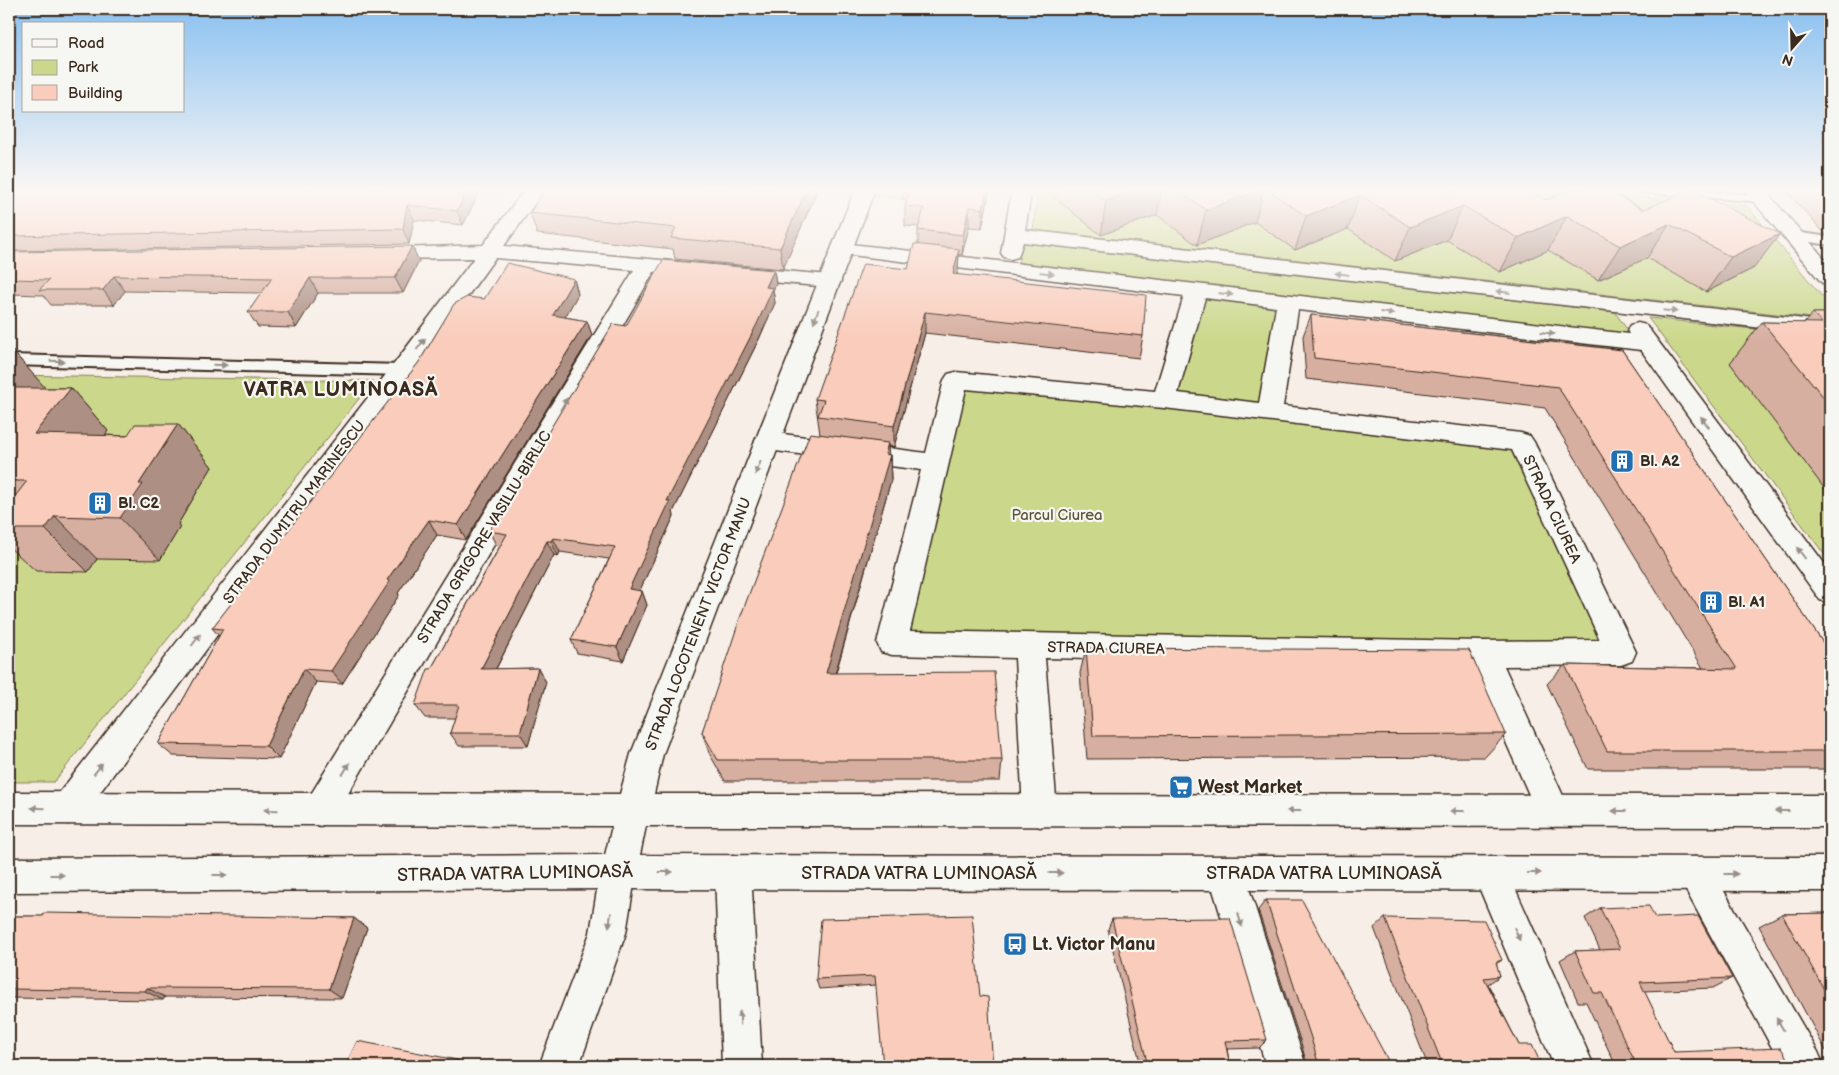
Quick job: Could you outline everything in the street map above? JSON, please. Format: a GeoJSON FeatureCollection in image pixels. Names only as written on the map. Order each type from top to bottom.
{"type":"FeatureCollection","features":[{"type":"Feature","properties":{"kind":"street","name":"STRADA DUMITRU MARINESCU"},"geometry":{"type":"LineString","coordinates":[[68,808],[402,370],[499,239]]}},
{"type":"Feature","properties":{"kind":"street","name":"STRADA LOCOTENENT VICTOR MANU"},"geometry":{"type":"LineString","coordinates":[[559,1066],[608,933],[618,872],[647,754],[846,239]]}},
{"type":"Feature","properties":{"kind":"street"},"geometry":{"type":"LineString","coordinates":[[1008,269],[1013,239]]}},
{"type":"Feature","properties":{"kind":"street"},"geometry":{"type":"LineString","coordinates":[[1050,239],[1830,329]]}},
{"type":"Feature","properties":{"kind":"street"},"geometry":{"type":"LineString","coordinates":[[1797,239],[1830,278]]}},
{"type":"Feature","properties":{"kind":"street"},"geometry":{"type":"LineString","coordinates":[[842,249],[1649,344]]}},
{"type":"Feature","properties":{"kind":"street"},"geometry":{"type":"LineString","coordinates":[[362,253],[490,251],[830,281]]}},
{"type":"Feature","properties":{"kind":"street","name":"STRADA GRIGORE VASILIU-BIRLIC"},"geometry":{"type":"LineString","coordinates":[[320,810],[648,264]]}},
{"type":"Feature","properties":{"kind":"street"},"geometry":{"type":"LineString","coordinates":[[1164,400],[1196,291]]}},
{"type":"Feature","properties":{"kind":"street"},"geometry":{"type":"LineString","coordinates":[[1270,412],[1288,302]]}},
{"type":"Feature","properties":{"kind":"street"},"geometry":{"type":"LineString","coordinates":[[1621,306],[1830,592]]}},
{"type":"Feature","properties":{"kind":"street","name":"STRADA CIUREA"},"geometry":{"type":"LineString","coordinates":[[956,380],[1270,412],[1521,442],[1621,652],[1483,654],[892,643],[956,380]]}},
{"type":"Feature","properties":{"kind":"street"},"geometry":{"type":"LineString","coordinates":[[768,441],[935,463]]}},
{"type":"Feature","properties":{"kind":"street","name":"STRADA CIUREA"},"geometry":{"type":"LineString","coordinates":[[1028,646],[1040,811]]}},
{"type":"Feature","properties":{"kind":"street"},"geometry":{"type":"LineString","coordinates":[[1483,654],[1553,811]]}},
{"type":"Feature","properties":{"kind":"street"},"geometry":{"type":"LineString","coordinates":[[9,808],[1830,811]]}},
{"type":"Feature","properties":{"kind":"street","name":"STRADA VATRA LUMINOASĂ"},"geometry":{"type":"LineString","coordinates":[[9,875],[618,872],[1830,874]]}},
{"type":"Feature","properties":{"kind":"street"},"geometry":{"type":"LineString","coordinates":[[733,872],[742,1066]]}},
{"type":"Feature","properties":{"kind":"street"},"geometry":{"type":"LineString","coordinates":[[1226,873],[1286,1066]]}},
{"type":"Feature","properties":{"kind":"street"},"geometry":{"type":"LineString","coordinates":[[1491,873],[1574,1066]]}},
{"type":"Feature","properties":{"kind":"street"},"geometry":{"type":"LineString","coordinates":[[1695,874],[1804,1066]]}},
{"type":"Feature","properties":{"kind":"lane"},"geometry":{"type":"LineString","coordinates":[[1817,239],[1830,241]]}},
{"type":"Feature","properties":{"kind":"lane"},"geometry":{"type":"LineString","coordinates":[[9,360],[402,370]]}},
{"type":"Feature","properties":{"kind":"green space"},"geometry":{"type":"Polygon","coordinates":[[[1114,239],[1775,239],[1830,306],[1830,320],[1114,239]]]}},
{"type":"Feature","properties":{"kind":"green space"},"geometry":{"type":"Polygon","coordinates":[[[1022,241],[1615,312],[1633,338],[1018,265],[1022,241]]]}},
{"type":"Feature","properties":{"kind":"green space","name":"Parcul Ciurea"},"geometry":{"type":"Polygon","coordinates":[[[1201,295],[1281,305],[1263,416],[1515,446],[1606,643],[907,633],[963,387],[1169,406],[1201,295]]]}},
{"type":"Feature","properties":{"kind":"green space"},"geometry":{"type":"Polygon","coordinates":[[[1648,318],[1830,337],[1830,562],[1648,318]]]}},
{"type":"Feature","properties":{"kind":"green space"},"geometry":{"type":"Polygon","coordinates":[[[9,375],[373,381],[54,782],[9,782],[9,375]]]}},
{"type":"Feature","properties":{"kind":"building"},"geometry":{"type":"Polygon","coordinates":[[[684,239],[784,239],[780,248],[684,239]]]}},
{"type":"Feature","properties":{"kind":"building"},"geometry":{"type":"Polygon","coordinates":[[[1608,239],[1635,239],[1620,246],[1608,239]]]}},
{"type":"Feature","properties":{"kind":"building"},"geometry":{"type":"Polygon","coordinates":[[[1697,239],[1769,239],[1731,257],[1697,239]]]}},
{"type":"Feature","properties":{"kind":"building"},"geometry":{"type":"Polygon","coordinates":[[[914,244],[959,249],[953,274],[1146,295],[1143,336],[925,312],[894,426],[818,416],[824,400],[815,399],[863,264],[908,269],[914,244]]]}},
{"type":"Feature","properties":{"kind":"building"},"geometry":{"type":"Polygon","coordinates":[[[412,246],[395,278],[310,278],[288,312],[248,312],[272,278],[114,276],[103,290],[39,290],[49,280],[9,279],[9,252],[412,246]]]}},
{"type":"Feature","properties":{"kind":"building"},"geometry":{"type":"Polygon","coordinates":[[[663,260],[774,270],[766,287],[773,288],[757,324],[667,501],[670,501],[629,589],[642,591],[617,647],[571,640],[615,547],[553,538],[551,541],[547,541],[481,669],[538,668],[520,733],[450,733],[459,705],[415,705],[428,669],[431,669],[507,534],[489,531],[613,324],[626,326],[663,260]]]}},
{"type":"Feature","properties":{"kind":"building"},"geometry":{"type":"Polygon","coordinates":[[[507,263],[574,279],[553,315],[587,321],[458,525],[429,520],[387,580],[390,581],[331,671],[304,669],[266,746],[158,744],[223,629],[212,628],[419,362],[454,304],[467,297],[484,299],[507,263]]]}},
{"type":"Feature","properties":{"kind":"building"},"geometry":{"type":"Polygon","coordinates":[[[1813,313],[1830,313],[1830,405],[1762,322],[1822,323],[1813,313]]]}},
{"type":"Feature","properties":{"kind":"building"},"geometry":{"type":"Polygon","coordinates":[[[1311,315],[1622,350],[1830,653],[1830,751],[1607,751],[1565,665],[1737,669],[1558,387],[1314,358],[1311,315]]]}},
{"type":"Feature","properties":{"kind":"building"},"geometry":{"type":"Polygon","coordinates":[[[9,388],[71,388],[34,434],[127,436],[135,424],[178,424],[139,484],[143,484],[120,518],[55,516],[45,529],[9,529],[9,504],[27,481],[9,481],[9,388]]]}},
{"type":"Feature","properties":{"kind":"building"},"geometry":{"type":"Polygon","coordinates":[[[810,433],[888,443],[885,454],[890,455],[826,673],[994,672],[1002,760],[718,760],[702,732],[740,618],[810,433]]]}},
{"type":"Feature","properties":{"kind":"building"},"geometry":{"type":"Polygon","coordinates":[[[1086,648],[1469,650],[1506,734],[1093,736],[1086,648]]]}},
{"type":"Feature","properties":{"kind":"building"},"geometry":{"type":"Polygon","coordinates":[[[1266,900],[1302,900],[1391,1066],[1319,1066],[1266,900]]]}},
{"type":"Feature","properties":{"kind":"building"},"geometry":{"type":"Polygon","coordinates":[[[1649,906],[1655,918],[1698,916],[1732,978],[1640,982],[1674,1052],[1781,1048],[1792,1066],[1637,1066],[1602,993],[1594,993],[1575,951],[1620,949],[1600,908],[1649,906]]]}},
{"type":"Feature","properties":{"kind":"building"},"geometry":{"type":"Polygon","coordinates":[[[44,913],[354,918],[329,989],[147,988],[145,991],[9,989],[9,916],[43,916],[44,913]]]}},
{"type":"Feature","properties":{"kind":"building"},"geometry":{"type":"Polygon","coordinates":[[[1830,913],[1830,1000],[1782,914],[1830,913]]]}},
{"type":"Feature","properties":{"kind":"building"},"geometry":{"type":"Polygon","coordinates":[[[972,915],[980,996],[988,997],[993,1066],[883,1066],[875,976],[816,979],[821,919],[972,915]]]}},
{"type":"Feature","properties":{"kind":"building"},"geometry":{"type":"Polygon","coordinates":[[[1230,918],[1267,1040],[1225,1041],[1230,1066],[1148,1066],[1112,919],[1230,918]]]}},
{"type":"Feature","properties":{"kind":"building"},"geometry":{"type":"Polygon","coordinates":[[[1385,918],[1484,920],[1502,960],[1496,962],[1500,976],[1484,978],[1519,1045],[1532,1045],[1542,1066],[1443,1066],[1385,918]]]}},
{"type":"Feature","properties":{"kind":"building"},"geometry":{"type":"Polygon","coordinates":[[[357,1041],[457,1060],[455,1066],[345,1066],[357,1041]]]}},
{"type":"Feature","properties":{"kind":"place","name":"Bl. A2"},"geometry":{"type":"Point","coordinates":[1622,461]}},
{"type":"Feature","properties":{"kind":"place","name":"Bl. C2"},"geometry":{"type":"Point","coordinates":[100,503]}},
{"type":"Feature","properties":{"kind":"place","name":"Bl. A1"},"geometry":{"type":"Point","coordinates":[1711,602]}},
{"type":"Feature","properties":{"kind":"place","name":"West Market"},"geometry":{"type":"Point","coordinates":[1181,787]}},
{"type":"Feature","properties":{"kind":"place","name":"Lt. Victor Manu"},"geometry":{"type":"Point","coordinates":[1015,944]}},
{"type":"Feature","properties":{"kind":"district","name":"VATRA LUMINOASĂ"},"geometry":{"type":"Point","coordinates":[341,389]}}]}
